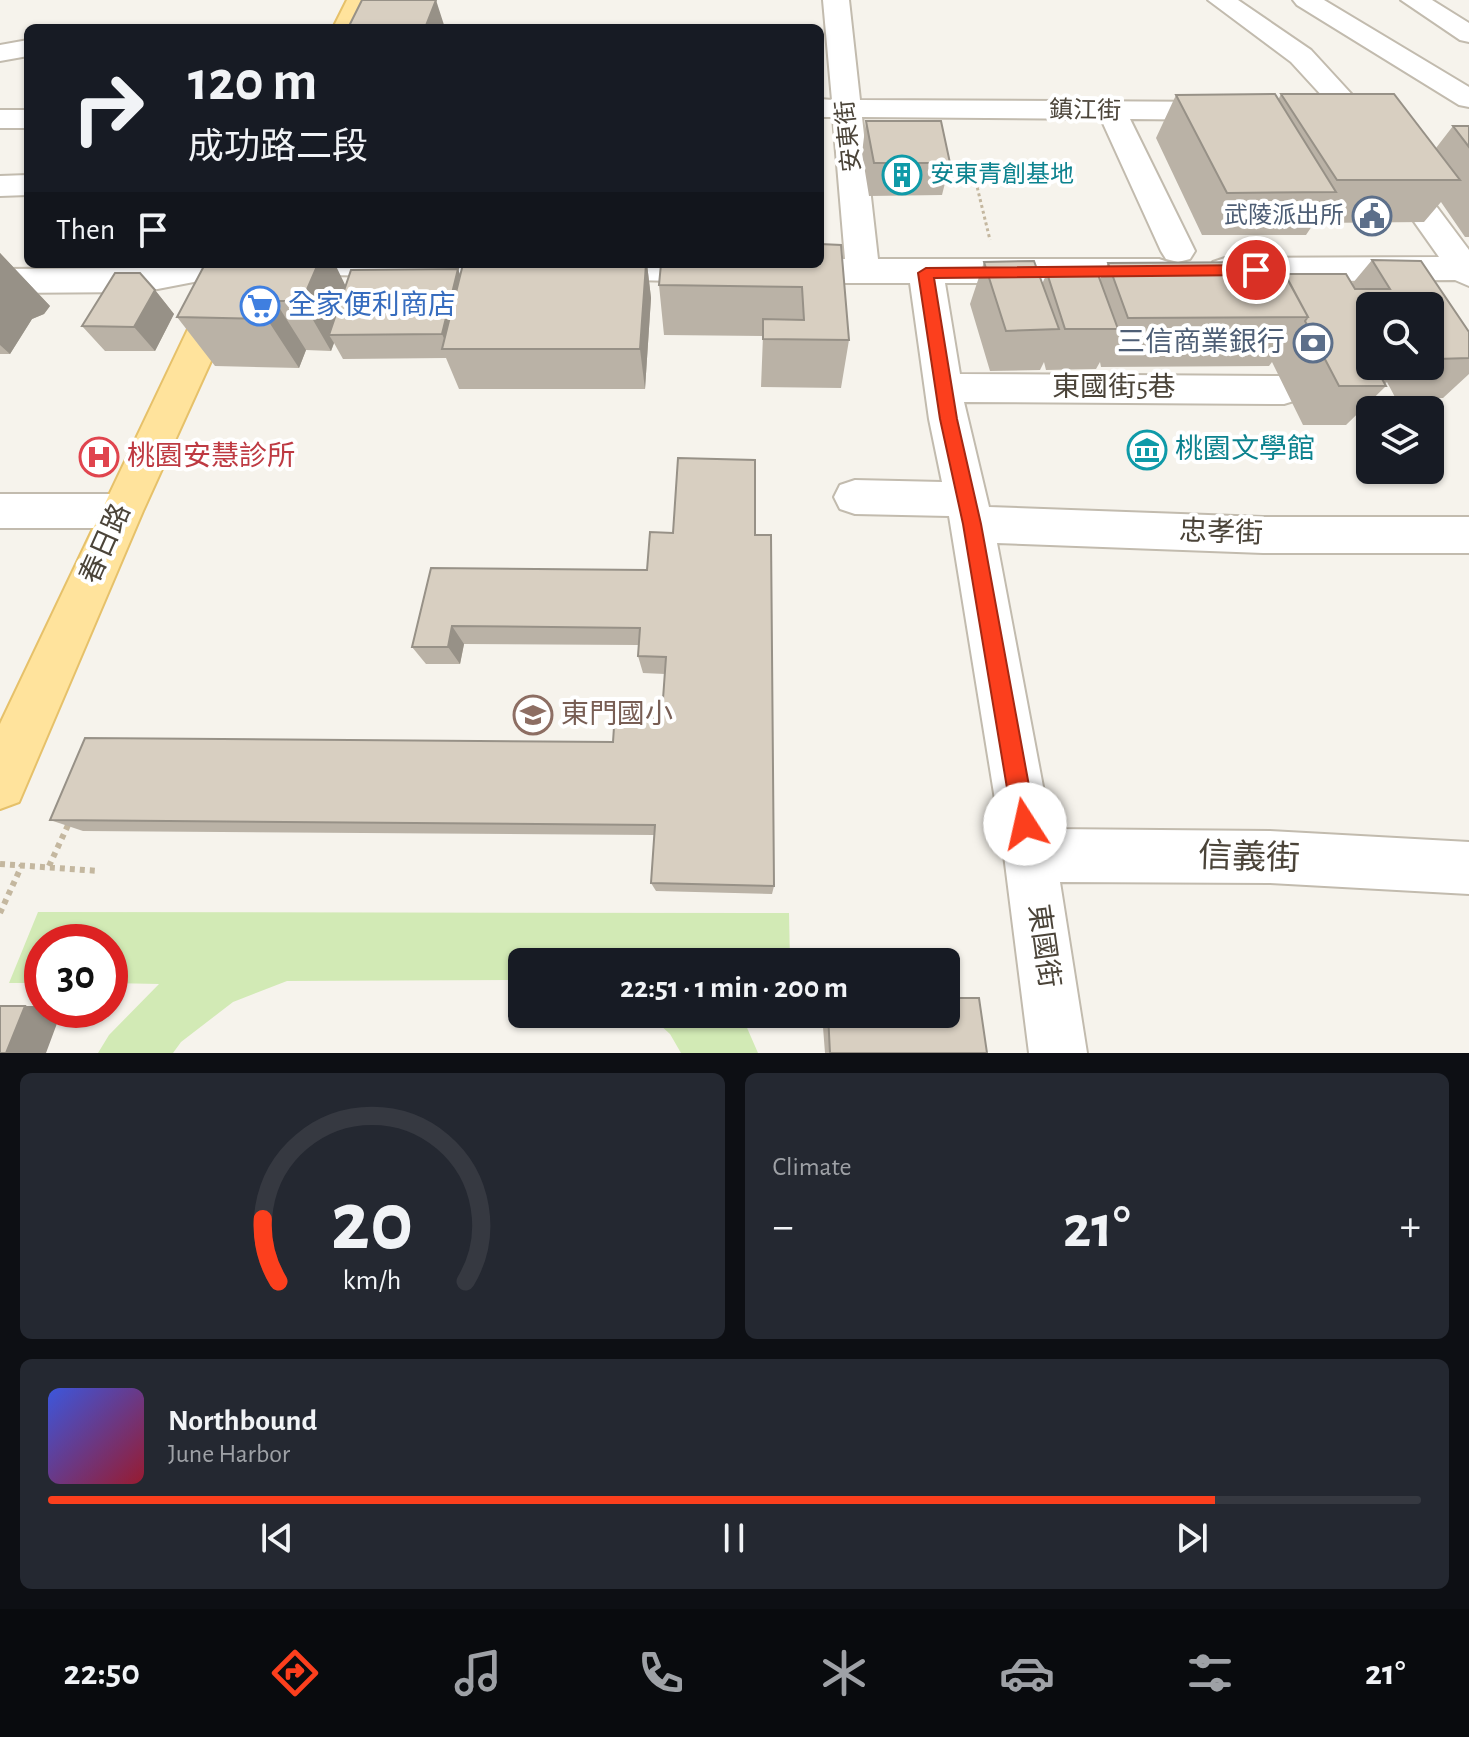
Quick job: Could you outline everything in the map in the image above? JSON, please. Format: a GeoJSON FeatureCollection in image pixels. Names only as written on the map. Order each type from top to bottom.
{"type":"FeatureCollection","features":[{"type":"Feature","properties":{"kind":"main road"},"geometry":{"type":"LineString","coordinates":[[349,24],[360,0]]}},
{"type":"Feature","properties":{"kind":"main road","name":"春日路"},"geometry":{"type":"LineString","coordinates":[[0,783],[121,511],[235,268]]}},
{"type":"Feature","properties":{"kind":"street","name":"安東街"},"geometry":{"type":"LineString","coordinates":[[836,0],[833,108],[863,272]]}},
{"type":"Feature","properties":{"kind":"street"},"geometry":{"type":"LineString","coordinates":[[1221,0],[1301,56],[1350,110],[1468,270]]}},
{"type":"Feature","properties":{"kind":"street"},"geometry":{"type":"LineString","coordinates":[[1306,0],[1469,99]]}},
{"type":"Feature","properties":{"kind":"street"},"geometry":{"type":"LineString","coordinates":[[1414,0],[1469,34]]}},
{"type":"Feature","properties":{"kind":"street"},"geometry":{"type":"LineString","coordinates":[[0,53],[24,49]]}},
{"type":"Feature","properties":{"kind":"street","name":"鎮江街"},"geometry":{"type":"LineString","coordinates":[[833,108],[1255,111]]}},
{"type":"Feature","properties":{"kind":"street"},"geometry":{"type":"LineString","coordinates":[[1318,110],[1350,110]]}},
{"type":"Feature","properties":{"kind":"street"},"geometry":{"type":"LineString","coordinates":[[1112,111],[1178,251]]}},
{"type":"Feature","properties":{"kind":"street"},"geometry":{"type":"LineString","coordinates":[[0,119],[24,119]]}},
{"type":"Feature","properties":{"kind":"street"},"geometry":{"type":"LineString","coordinates":[[0,186],[24,185]]}},
{"type":"Feature","properties":{"kind":"street"},"geometry":{"type":"LineString","coordinates":[[0,256],[24,255]]}},
{"type":"Feature","properties":{"kind":"street"},"geometry":{"type":"LineString","coordinates":[[0,281],[142,280],[208,268]]}},
{"type":"Feature","properties":{"kind":"street"},"geometry":{"type":"LineString","coordinates":[[554,268],[926,273],[1468,270]]}},
{"type":"Feature","properties":{"kind":"street","name":"東國街"},"geometry":{"type":"LineString","coordinates":[[926,273],[944,388],[1030,855],[1058,1053]]}},
{"type":"Feature","properties":{"kind":"street","name":"東國街5巷"},"geometry":{"type":"LineString","coordinates":[[944,388],[1284,390]]}},
{"type":"Feature","properties":{"kind":"street","name":"忠孝街"},"geometry":{"type":"LineString","coordinates":[[855,497],[969,511],[1263,535],[1469,535]]}},
{"type":"Feature","properties":{"kind":"street"},"geometry":{"type":"LineString","coordinates":[[0,511],[121,511]]}},
{"type":"Feature","properties":{"kind":"street","name":"信義街"},"geometry":{"type":"LineString","coordinates":[[1030,855],[1270,857],[1469,868]]}},
{"type":"Feature","properties":{"kind":"path"},"geometry":{"type":"LineString","coordinates":[[973,170],[993,253]]}},
{"type":"Feature","properties":{"kind":"path"},"geometry":{"type":"LineString","coordinates":[[49,866],[73,813]]}},
{"type":"Feature","properties":{"kind":"path"},"geometry":{"type":"LineString","coordinates":[[0,864],[99,871]]}},
{"type":"Feature","properties":{"kind":"path"},"geometry":{"type":"LineString","coordinates":[[0,913],[22,865]]}},
{"type":"Feature","properties":{"kind":"green space"},"geometry":{"type":"Polygon","coordinates":[[[38,912],[789,913],[790,948],[508,948],[508,980],[287,981],[233,1002],[181,1042],[173,1053],[98,1053],[116,1028],[128,1028],[128,1016],[159,984],[128,983],[128,924],[33,924],[38,912]]]}},
{"type":"Feature","properties":{"kind":"green space"},"geometry":{"type":"Polygon","coordinates":[[[24,946],[24,983],[9,983],[24,946]]]}},
{"type":"Feature","properties":{"kind":"green space"},"geometry":{"type":"Polygon","coordinates":[[[663,1028],[747,1028],[758,1053],[681,1053],[663,1028]]]}},
{"type":"Feature","properties":{"kind":"building"},"geometry":{"type":"Polygon","coordinates":[[[362,0],[436,0],[427,24],[350,24],[362,0]]]}},
{"type":"Feature","properties":{"kind":"building"},"geometry":{"type":"Polygon","coordinates":[[[1275,94],[1336,192],[1227,193],[1176,95],[1275,94]]]}},
{"type":"Feature","properties":{"kind":"building"},"geometry":{"type":"Polygon","coordinates":[[[1281,94],[1394,94],[1460,180],[1337,180],[1281,94]]]}},
{"type":"Feature","properties":{"kind":"building"},"geometry":{"type":"Polygon","coordinates":[[[866,121],[941,121],[950,163],[874,163],[866,121]]]}},
{"type":"Feature","properties":{"kind":"building"},"geometry":{"type":"Polygon","coordinates":[[[1453,126],[1469,126],[1469,147],[1453,126]]]}},
{"type":"Feature","properties":{"kind":"building"},"geometry":{"type":"Polygon","coordinates":[[[824,244],[841,245],[849,340],[763,339],[763,319],[804,320],[802,287],[659,285],[661,268],[824,268],[824,244]]]}},
{"type":"Feature","properties":{"kind":"building"},"geometry":{"type":"Polygon","coordinates":[[[1372,260],[1421,261],[1442,292],[1356,292],[1356,380],[1383,380],[1386,386],[1339,386],[1285,274],[1346,274],[1355,289],[1390,289],[1372,260]]]}},
{"type":"Feature","properties":{"kind":"building"},"geometry":{"type":"Polygon","coordinates":[[[1034,261],[1059,329],[1006,331],[984,262],[1034,261]]]}},
{"type":"Feature","properties":{"kind":"building"},"geometry":{"type":"Polygon","coordinates":[[[1278,262],[1308,317],[1128,318],[1108,263],[1278,262]]]}},
{"type":"Feature","properties":{"kind":"building"},"geometry":{"type":"Polygon","coordinates":[[[203,268],[316,268],[302,301],[275,301],[267,319],[177,317],[203,268]]]}},
{"type":"Feature","properties":{"kind":"building"},"geometry":{"type":"Polygon","coordinates":[[[462,268],[646,268],[640,349],[442,349],[462,268]]]}},
{"type":"Feature","properties":{"kind":"building"},"geometry":{"type":"Polygon","coordinates":[[[458,269],[442,334],[329,335],[351,270],[458,269]]]}},
{"type":"Feature","properties":{"kind":"building"},"geometry":{"type":"Polygon","coordinates":[[[1097,272],[1118,329],[1065,329],[1047,273],[1097,272]]]}},
{"type":"Feature","properties":{"kind":"building"},"geometry":{"type":"Polygon","coordinates":[[[115,273],[140,273],[155,290],[134,327],[82,326],[115,273]]]}},
{"type":"Feature","properties":{"kind":"building"},"geometry":{"type":"Polygon","coordinates":[[[1444,295],[1469,332],[1469,358],[1444,359],[1444,295]]]}},
{"type":"Feature","properties":{"kind":"building"},"geometry":{"type":"Polygon","coordinates":[[[678,458],[755,460],[755,535],[771,535],[774,886],[651,883],[655,825],[50,820],[85,738],[613,742],[615,712],[662,713],[666,657],[638,656],[640,628],[452,626],[448,647],[412,647],[431,568],[647,570],[650,532],[673,533],[678,458]]]}},
{"type":"Feature","properties":{"kind":"building"},"geometry":{"type":"Polygon","coordinates":[[[960,998],[979,998],[987,1053],[830,1053],[829,1028],[960,1028],[960,998]]]}},
{"type":"Feature","properties":{"kind":"building"},"geometry":{"type":"Polygon","coordinates":[[[0,1006],[24,1006],[6,1053],[0,1053],[0,1006]]]}},
{"type":"Feature","properties":{"kind":"place","name":"安東青創基地"},"geometry":{"type":"Point","coordinates":[902,175]}},
{"type":"Feature","properties":{"kind":"place","name":"武陵派出所"},"geometry":{"type":"Point","coordinates":[1372,216]}},
{"type":"Feature","properties":{"kind":"place","name":"全家便利商店"},"geometry":{"type":"Point","coordinates":[260,306]}},
{"type":"Feature","properties":{"kind":"place","name":"三信商業銀行"},"geometry":{"type":"Point","coordinates":[1313,343]}},
{"type":"Feature","properties":{"kind":"place","name":"桃園文學館"},"geometry":{"type":"Point","coordinates":[1147,450]}},
{"type":"Feature","properties":{"kind":"place","name":"桃園安慧診所"},"geometry":{"type":"Point","coordinates":[99,457]}},
{"type":"Feature","properties":{"kind":"place","name":"東門國小"},"geometry":{"type":"Point","coordinates":[533,715]}},
{"type":"Feature","properties":{"kind":"route"},"geometry":{"type":"LineString","coordinates":[[1025,824],[972,524],[948,419],[926,273],[1256,270]]}}]}
